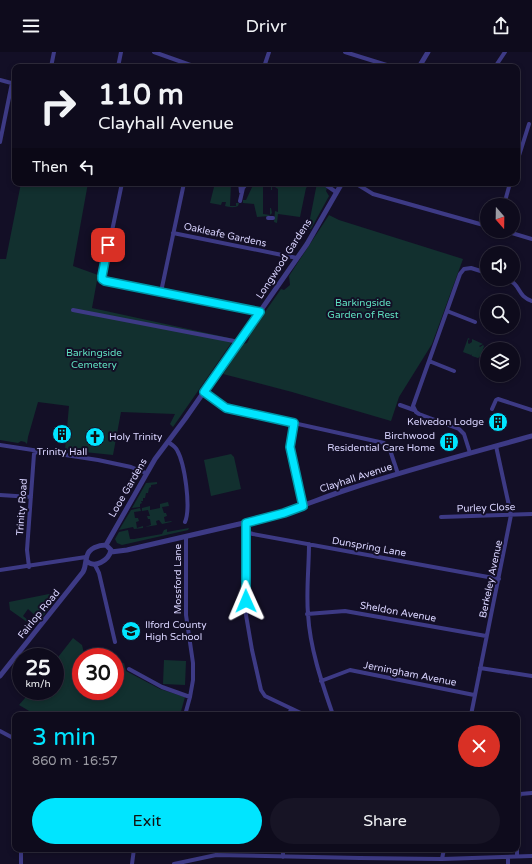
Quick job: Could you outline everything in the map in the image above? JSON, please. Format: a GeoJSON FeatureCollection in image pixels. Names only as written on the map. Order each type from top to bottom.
{"type":"FeatureCollection","features":[{"type":"Feature","properties":{"kind":"street"},"geometry":{"type":"LineString","coordinates":[[51,64],[54,52]]}},
{"type":"Feature","properties":{"kind":"street"},"geometry":{"type":"LineString","coordinates":[[119,64],[121,52]]}},
{"type":"Feature","properties":{"kind":"street"},"geometry":{"type":"LineString","coordinates":[[154,52],[188,64]]}},
{"type":"Feature","properties":{"kind":"street"},"geometry":{"type":"LineString","coordinates":[[265,64],[269,52]]}},
{"type":"Feature","properties":{"kind":"street"},"geometry":{"type":"LineString","coordinates":[[345,52],[383,64]]}},
{"type":"Feature","properties":{"kind":"street"},"geometry":{"type":"LineString","coordinates":[[421,64],[428,52]]}},
{"type":"Feature","properties":{"kind":"street"},"geometry":{"type":"LineString","coordinates":[[497,64],[504,52]]}},
{"type":"Feature","properties":{"kind":"street"},"geometry":{"type":"LineString","coordinates":[[0,80],[12,83]]}},
{"type":"Feature","properties":{"kind":"street"},"geometry":{"type":"LineString","coordinates":[[0,142],[12,92]]}},
{"type":"Feature","properties":{"kind":"street"},"geometry":{"type":"LineString","coordinates":[[520,152],[529,124]]}},
{"type":"Feature","properties":{"kind":"street"},"geometry":{"type":"LineString","coordinates":[[121,186],[102,279],[260,312]]}},
{"type":"Feature","properties":{"kind":"street"},"geometry":{"type":"LineString","coordinates":[[161,292],[183,186]]}},
{"type":"Feature","properties":{"kind":"street"},"geometry":{"type":"LineString","coordinates":[[240,186],[241,194]]}},
{"type":"Feature","properties":{"kind":"street"},"geometry":{"type":"LineString","coordinates":[[240,201],[242,188],[244,186]]}},
{"type":"Feature","properties":{"kind":"street"},"geometry":{"type":"LineString","coordinates":[[327,186],[336,192]]}},
{"type":"Feature","properties":{"kind":"street","name":"Longwood Gardens"},"geometry":{"type":"LineString","coordinates":[[168,442],[307,244],[340,186]]}},
{"type":"Feature","properties":{"kind":"street"},"geometry":{"type":"LineString","coordinates":[[360,186],[373,194],[480,224]]}},
{"type":"Feature","properties":{"kind":"street"},"geometry":{"type":"LineString","coordinates":[[506,198],[509,186]]}},
{"type":"Feature","properties":{"kind":"street","name":"Oakleafe Gardens"},"geometry":{"type":"LineString","coordinates":[[173,233],[297,258]]}},
{"type":"Feature","properties":{"kind":"street"},"geometry":{"type":"LineString","coordinates":[[520,235],[532,239]]}},
{"type":"Feature","properties":{"kind":"street"},"geometry":{"type":"LineString","coordinates":[[414,410],[414,402],[460,274],[464,269],[471,268],[480,271]]}},
{"type":"Feature","properties":{"kind":"street"},"geometry":{"type":"LineString","coordinates":[[517,286],[521,295],[532,301]]}},
{"type":"Feature","properties":{"kind":"street"},"geometry":{"type":"LineString","coordinates":[[73,310],[239,342]]}},
{"type":"Feature","properties":{"kind":"street"},"geometry":{"type":"LineString","coordinates":[[447,311],[475,322]]}},
{"type":"Feature","properties":{"kind":"street"},"geometry":{"type":"LineString","coordinates":[[429,361],[454,371]]}},
{"type":"Feature","properties":{"kind":"street"},"geometry":{"type":"LineString","coordinates":[[204,392],[226,408],[387,444],[398,474]]}},
{"type":"Feature","properties":{"kind":"street"},"geometry":{"type":"LineString","coordinates":[[492,409],[496,400],[498,399],[532,410]]}},
{"type":"Feature","properties":{"kind":"street"},"geometry":{"type":"LineString","coordinates":[[400,405],[459,429],[464,434],[470,453]]}},
{"type":"Feature","properties":{"kind":"street"},"geometry":{"type":"LineString","coordinates":[[294,423],[290,447],[303,506]]}},
{"type":"Feature","properties":{"kind":"street","name":"Clayhall Avenue"},"geometry":{"type":"LineString","coordinates":[[110,552],[127,550],[186,537],[284,513],[348,489],[532,436]]}},
{"type":"Feature","properties":{"kind":"street"},"geometry":{"type":"LineString","coordinates":[[168,442],[178,451],[183,470],[187,498],[185,522]]}},
{"type":"Feature","properties":{"kind":"street","name":"Looe Gardens"},"geometry":{"type":"LineString","coordinates":[[106,545],[146,473],[168,442]]}},
{"type":"Feature","properties":{"kind":"street"},"geometry":{"type":"LineString","coordinates":[[0,445],[38,450],[131,467],[146,473]]}},
{"type":"Feature","properties":{"kind":"street","name":"Berkeley Avenue"},"geometry":{"type":"LineString","coordinates":[[471,712],[511,515],[496,446]]}},
{"type":"Feature","properties":{"kind":"street","name":"Trinity Road"},"geometry":{"type":"LineString","coordinates":[[29,567],[27,550],[34,454],[38,450]]}},
{"type":"Feature","properties":{"kind":"street"},"geometry":{"type":"LineString","coordinates":[[0,495],[31,497]]}},
{"type":"Feature","properties":{"kind":"street","name":"Purley Close"},"geometry":{"type":"LineString","coordinates":[[441,517],[532,514]]}},
{"type":"Feature","properties":{"kind":"street"},"geometry":{"type":"LineString","coordinates":[[246,523],[246,615],[261,690],[265,696],[298,712]]}},
{"type":"Feature","properties":{"kind":"street","name":"Dunspring Lane"},"geometry":{"type":"LineString","coordinates":[[246,532],[499,579]]}},
{"type":"Feature","properties":{"kind":"street","name":"Mossford Lane"},"geometry":{"type":"LineString","coordinates":[[185,712],[190,697],[193,680],[193,663],[186,615],[186,537]]}},
{"type":"Feature","properties":{"kind":"street"},"geometry":{"type":"LineString","coordinates":[[309,544],[308,614],[311,639],[321,681],[332,712]]}},
{"type":"Feature","properties":{"kind":"street"},"geometry":{"type":"LineString","coordinates":[[102,545],[106,545],[111,550],[107,558],[95,565],[89,564],[86,559],[90,551],[102,545]]}},
{"type":"Feature","properties":{"kind":"street"},"geometry":{"type":"LineString","coordinates":[[0,570],[86,559]]}},
{"type":"Feature","properties":{"kind":"street","name":"Fairlop Road"},"geometry":{"type":"LineString","coordinates":[[0,676],[79,579],[85,569],[86,559]]}},
{"type":"Feature","properties":{"kind":"street"},"geometry":{"type":"LineString","coordinates":[[95,565],[99,572],[115,642]]}},
{"type":"Feature","properties":{"kind":"street","name":"Sheldon Avenue"},"geometry":{"type":"LineString","coordinates":[[308,614],[345,611],[486,636]]}},
{"type":"Feature","properties":{"kind":"street"},"geometry":{"type":"LineString","coordinates":[[480,668],[532,676]]}},
{"type":"Feature","properties":{"kind":"street"},"geometry":{"type":"LineString","coordinates":[[129,669],[162,687],[190,697]]}},
{"type":"Feature","properties":{"kind":"street","name":"Jerningham Avenue"},"geometry":{"type":"LineString","coordinates":[[321,681],[350,670],[474,696]]}},
{"type":"Feature","properties":{"kind":"street"},"geometry":{"type":"LineString","coordinates":[[0,731],[12,737]]}},
{"type":"Feature","properties":{"kind":"street"},"geometry":{"type":"LineString","coordinates":[[520,794],[532,793]]}},
{"type":"Feature","properties":{"kind":"street"},"geometry":{"type":"LineString","coordinates":[[22,852],[22,864]]}},
{"type":"Feature","properties":{"kind":"street"},"geometry":{"type":"LineString","coordinates":[[132,864],[134,852]]}},
{"type":"Feature","properties":{"kind":"street"},"geometry":{"type":"LineString","coordinates":[[283,852],[283,857]]}},
{"type":"Feature","properties":{"kind":"street"},"geometry":{"type":"LineString","coordinates":[[442,858],[443,852]]}},
{"type":"Feature","properties":{"kind":"street"},"geometry":{"type":"LineString","coordinates":[[174,864],[187,863],[216,855],[352,858],[532,856]]}},
{"type":"Feature","properties":{"kind":"street"},"geometry":{"type":"LineString","coordinates":[[508,857],[508,864]]}},
{"type":"Feature","properties":{"kind":"street"},"geometry":{"type":"LineString","coordinates":[[352,858],[352,864]]}},
{"type":"Feature","properties":{"kind":"street"},"geometry":{"type":"LineString","coordinates":[[400,858],[400,864]]}},
{"type":"Feature","properties":{"kind":"green space","name":"Barkingside Cemetery"},"geometry":{"type":"Polygon","coordinates":[[[20,186],[87,186],[73,266],[98,275],[92,308],[234,339],[173,427],[170,424],[175,414],[121,412],[113,455],[65,450],[69,406],[38,402],[27,444],[21,441],[18,443],[0,440],[0,259],[6,259],[20,186]]]}},
{"type":"Feature","properties":{"kind":"green space"},"geometry":{"type":"Polygon","coordinates":[[[214,186],[231,186],[230,206],[236,206],[236,203],[239,203],[238,206],[233,207],[225,206],[226,202],[222,202],[221,205],[210,203],[214,186]]]}},
{"type":"Feature","properties":{"kind":"green space"},"geometry":{"type":"Polygon","coordinates":[[[253,186],[263,186],[263,214],[270,215],[257,217],[254,204],[243,203],[243,200],[246,200],[253,186]]]}},
{"type":"Feature","properties":{"kind":"green space"},"geometry":{"type":"Polygon","coordinates":[[[308,186],[306,188],[300,217],[278,214],[277,223],[274,222],[275,211],[278,212],[278,189],[275,187],[308,186]]]}},
{"type":"Feature","properties":{"kind":"green space"},"geometry":{"type":"Polygon","coordinates":[[[316,186],[323,186],[327,188],[326,191],[329,196],[311,229],[308,229],[316,186]]]}},
{"type":"Feature","properties":{"kind":"green space","name":"Barkingside Garden of Rest"},"geometry":{"type":"Polygon","coordinates":[[[329,215],[339,220],[463,259],[432,344],[399,397],[391,421],[292,392],[223,374],[243,344],[247,343],[249,335],[281,289],[284,290],[290,285],[289,276],[329,215]]]}},
{"type":"Feature","properties":{"kind":"green space"},"geometry":{"type":"Polygon","coordinates":[[[468,338],[470,339],[468,340],[469,344],[472,342],[472,339],[480,343],[480,357],[478,358],[463,352],[468,338]]]}},
{"type":"Feature","properties":{"kind":"green space"},"geometry":{"type":"Polygon","coordinates":[[[231,454],[234,457],[241,489],[211,496],[204,460],[231,454]]]}},
{"type":"Feature","properties":{"kind":"green space"},"geometry":{"type":"Polygon","coordinates":[[[157,482],[157,484],[151,485],[145,498],[141,501],[142,503],[140,504],[140,507],[132,508],[146,483],[157,482]]]}},
{"type":"Feature","properties":{"kind":"green space"},"geometry":{"type":"Polygon","coordinates":[[[168,502],[169,506],[162,507],[167,516],[164,517],[165,522],[172,521],[162,524],[159,520],[156,521],[157,525],[145,527],[151,525],[150,519],[148,519],[147,516],[150,516],[148,510],[142,511],[142,508],[150,506],[150,510],[160,508],[160,504],[168,502]]]}},
{"type":"Feature","properties":{"kind":"green space"},"geometry":{"type":"Polygon","coordinates":[[[140,508],[141,511],[134,512],[135,518],[138,518],[139,521],[136,522],[137,528],[143,526],[143,528],[134,529],[133,527],[119,530],[131,510],[140,508]]]}},
{"type":"Feature","properties":{"kind":"green space"},"geometry":{"type":"Polygon","coordinates":[[[189,528],[188,530],[122,545],[117,543],[115,539],[119,532],[128,530],[130,539],[134,539],[162,534],[164,530],[167,529],[167,532],[189,528]]]}},
{"type":"Feature","properties":{"kind":"green space"},"geometry":{"type":"Polygon","coordinates":[[[49,594],[56,600],[40,620],[28,609],[23,616],[29,621],[27,622],[10,610],[9,602],[49,594]]]}},
{"type":"Feature","properties":{"kind":"green space"},"geometry":{"type":"Polygon","coordinates":[[[73,638],[82,645],[83,648],[72,648],[72,700],[124,700],[124,663],[126,671],[160,689],[185,697],[181,712],[31,712],[19,705],[23,700],[64,700],[64,650],[73,638]]]}},
{"type":"Feature","properties":{"kind":"green space"},"geometry":{"type":"Polygon","coordinates":[[[164,660],[186,661],[185,685],[163,684],[164,660]]]}},
{"type":"Feature","properties":{"kind":"place","name":"Kelvedon Lodge"},"geometry":{"type":"Point","coordinates":[498,422]}},
{"type":"Feature","properties":{"kind":"place","name":"Trinity Hall"},"geometry":{"type":"Point","coordinates":[62,434]}},
{"type":"Feature","properties":{"kind":"place","name":"Holy Trinity"},"geometry":{"type":"Point","coordinates":[95,437]}},
{"type":"Feature","properties":{"kind":"place","name":"Birchwood Residential Care Home"},"geometry":{"type":"Point","coordinates":[449,442]}},
{"type":"Feature","properties":{"kind":"place","name":"Ilford County High School"},"geometry":{"type":"Point","coordinates":[131,631]}},
{"type":"Feature","properties":{"kind":"route"},"geometry":{"type":"LineString","coordinates":[[108,245],[102,276],[102,279],[105,281],[260,312],[204,392],[226,408],[294,423],[290,447],[303,506],[284,513],[246,523],[246,601]]}}]}
